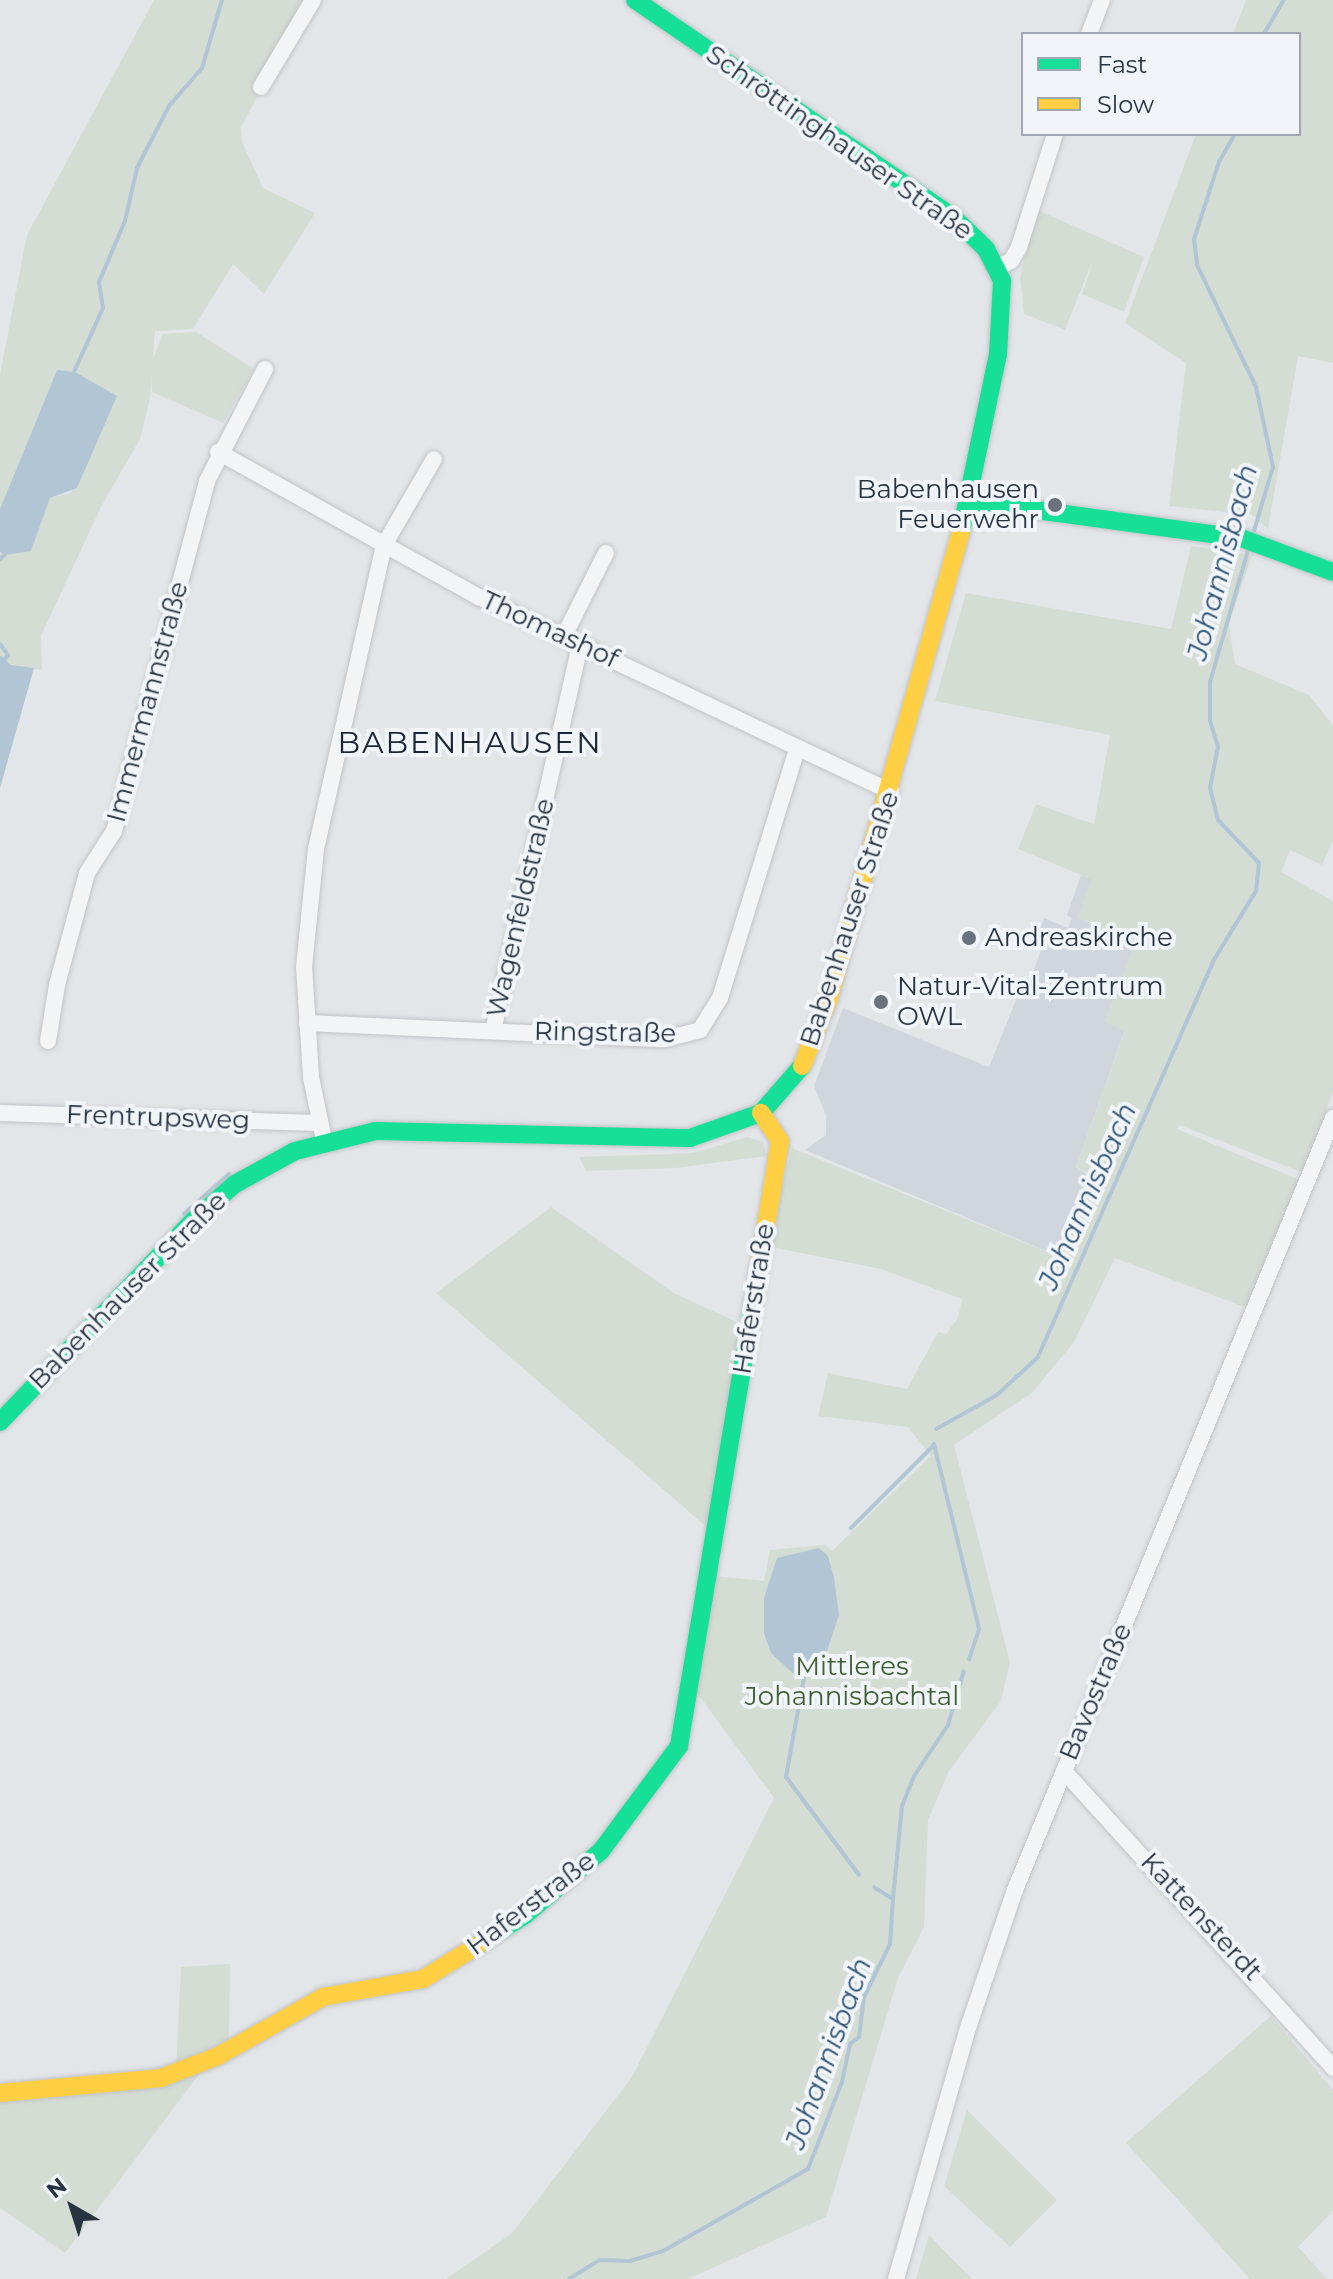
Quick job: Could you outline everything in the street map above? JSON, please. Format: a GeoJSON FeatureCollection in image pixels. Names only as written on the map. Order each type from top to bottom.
{"type":"FeatureCollection","features":[{"type":"Feature","properties":{"kind":"main road","name":"Schröttinghauser Straße"},"geometry":{"type":"LineString","coordinates":[[635,0],[954,218],[977,239],[997,268],[1004,296],[1002,331],[970,501]]}},
{"type":"Feature","properties":{"kind":"main road"},"geometry":{"type":"LineString","coordinates":[[970,501],[1241,538],[1333,572]]}},
{"type":"Feature","properties":{"kind":"main road","name":"Babenhauser Straße"},"geometry":{"type":"LineString","coordinates":[[0,1422],[221,1195],[320,1132],[654,1140],[718,1132],[761,1113],[787,1088],[814,1038],[891,792],[970,501]]}},
{"type":"Feature","properties":{"kind":"main road","name":"Haferstraße"},"geometry":{"type":"LineString","coordinates":[[0,2093],[161,2078],[218,2056],[323,1997],[423,1979],[525,1915],[601,1851],[679,1746],[687,1710],[780,1141],[761,1113]]}},
{"type":"Feature","properties":{"kind":"street"},"geometry":{"type":"LineString","coordinates":[[261,87],[313,0]]}},
{"type":"Feature","properties":{"kind":"street"},"geometry":{"type":"LineString","coordinates":[[1090,32],[1102,0]]}},
{"type":"Feature","properties":{"kind":"street"},"geometry":{"type":"LineString","coordinates":[[997,268],[1011,261],[1019,247],[1054,136]]}},
{"type":"Feature","properties":{"kind":"street","name":"Immermannstraße"},"geometry":{"type":"LineString","coordinates":[[48,1041],[57,985],[87,873],[114,831],[218,452],[265,369]]}},
{"type":"Feature","properties":{"kind":"street","name":"Thomashof"},"geometry":{"type":"LineString","coordinates":[[218,452],[384,545],[564,636],[891,792]]}},
{"type":"Feature","properties":{"kind":"street"},"geometry":{"type":"LineString","coordinates":[[320,1132],[307,1023],[304,967],[316,849],[384,545],[434,459]]}},
{"type":"Feature","properties":{"kind":"street"},"geometry":{"type":"LineString","coordinates":[[564,636],[606,553]]}},
{"type":"Feature","properties":{"kind":"street","name":"Wagenfeldstraße"},"geometry":{"type":"LineString","coordinates":[[493,1031],[580,644]]}},
{"type":"Feature","properties":{"kind":"street","name":"Ringstraße"},"geometry":{"type":"LineString","coordinates":[[307,1023],[665,1039],[700,1030],[720,998],[797,749]]}},
{"type":"Feature","properties":{"kind":"street","name":"Frentrupsweg"},"geometry":{"type":"LineString","coordinates":[[0,1113],[320,1132]]}},
{"type":"Feature","properties":{"kind":"street","name":"Bavostraße"},"geometry":{"type":"LineString","coordinates":[[896,2279],[991,1958],[1064,1771],[1328,1147],[1333,1118]]}},
{"type":"Feature","properties":{"kind":"street","name":"Kattensterdt"},"geometry":{"type":"LineString","coordinates":[[1064,1771],[1333,2068]]}},
{"type":"Feature","properties":{"kind":"shaded area"},"geometry":{"type":"Polygon","coordinates":[[[1081,875],[1152,902],[1105,1022],[1125,1030],[1076,1167],[1093,1179],[1058,1256],[805,1150],[826,1135],[826,1115],[814,1086],[843,1008],[989,1067],[1020,990],[1026,992],[1041,950],[1033,946],[1044,918],[1068,928],[1072,918],[1067,915],[1081,875]]]}},
{"type":"Feature","properties":{"kind":"green space"},"geometry":{"type":"Polygon","coordinates":[[[154,0],[310,0],[241,127],[242,142],[263,188],[315,213],[264,294],[233,264],[193,329],[155,331],[150,398],[140,439],[101,507],[41,636],[42,670],[11,665],[0,655],[0,552],[31,551],[49,498],[72,493],[57,370],[0,509],[0,374],[27,235],[154,0]]]}},
{"type":"Feature","properties":{"kind":"green space"},"geometry":{"type":"Polygon","coordinates":[[[1246,0],[1333,0],[1333,363],[1298,356],[1268,529],[1252,515],[1169,506],[1186,363],[1125,323],[1195,136],[1301,136],[1301,32],[1234,32],[1246,0]]]}},
{"type":"Feature","properties":{"kind":"green space"},"geometry":{"type":"Polygon","coordinates":[[[1037,210],[1144,257],[1124,312],[1082,294],[1093,260],[1065,330],[1024,314],[1020,277],[1037,210]]]}},
{"type":"Feature","properties":{"kind":"green space"},"geometry":{"type":"Polygon","coordinates":[[[196,332],[254,369],[223,423],[152,392],[151,364],[163,334],[196,332]]]}},
{"type":"Feature","properties":{"kind":"green space","name":"Mittleres Johannisbachtal"},"geometry":{"type":"Polygon","coordinates":[[[1191,546],[1252,555],[1229,624],[1235,664],[1309,695],[1333,725],[1333,840],[1322,865],[1290,850],[1281,872],[1333,901],[1333,1092],[1304,1173],[1179,1125],[1177,1129],[1300,1180],[1247,1308],[1115,1258],[1074,1342],[1032,1393],[954,1445],[1010,1662],[1001,1701],[949,1771],[928,1820],[924,1927],[898,1978],[826,2217],[688,2279],[446,2279],[512,2233],[632,2077],[774,1798],[695,1690],[714,1576],[764,1581],[770,1550],[825,1545],[832,1551],[931,1456],[908,1427],[818,1416],[828,1373],[907,1389],[938,1332],[946,1334],[958,1318],[962,1299],[881,1269],[767,1246],[792,1148],[1055,1255],[1091,1175],[1076,1167],[1125,1031],[1104,1022],[1136,941],[1078,918],[1091,879],[1018,849],[1036,804],[1094,824],[1110,735],[935,701],[966,593],[1171,629],[1191,546]]]}},
{"type":"Feature","properties":{"kind":"green space"},"geometry":{"type":"Polygon","coordinates":[[[747,1137],[763,1142],[766,1156],[676,1168],[586,1171],[579,1157],[693,1153],[747,1137]]]}},
{"type":"Feature","properties":{"kind":"green space"},"geometry":{"type":"Polygon","coordinates":[[[551,1207],[674,1293],[743,1325],[709,1529],[436,1293],[551,1207]]]}},
{"type":"Feature","properties":{"kind":"green space"},"geometry":{"type":"Polygon","coordinates":[[[230,1964],[229,2039],[176,2070],[181,1967],[230,1964]]]}},
{"type":"Feature","properties":{"kind":"green space"},"geometry":{"type":"Polygon","coordinates":[[[1271,2016],[1333,2090],[1333,2211],[1298,2247],[1327,2279],[1250,2279],[1126,2143],[1271,2016]]]}},
{"type":"Feature","properties":{"kind":"green space"},"geometry":{"type":"Polygon","coordinates":[[[203,2069],[65,2253],[0,2208],[0,2099],[203,2069]]]}},
{"type":"Feature","properties":{"kind":"green space"},"geometry":{"type":"Polygon","coordinates":[[[967,2110],[1057,2200],[1010,2247],[944,2186],[967,2110]]]}},
{"type":"Feature","properties":{"kind":"green space"},"geometry":{"type":"Polygon","coordinates":[[[929,2235],[972,2279],[916,2279],[929,2235]]]}},
{"type":"Feature","properties":{"kind":"water"},"geometry":{"type":"Polygon","coordinates":[[[57,370],[75,372],[117,396],[77,488],[50,498],[31,551],[5,555],[0,552],[0,509],[57,370]]]}},
{"type":"Feature","properties":{"kind":"water"},"geometry":{"type":"Polygon","coordinates":[[[0,655],[11,665],[34,668],[0,788],[0,655]]]}},
{"type":"Feature","properties":{"kind":"water"},"geometry":{"type":"Polygon","coordinates":[[[819,1548],[828,1556],[839,1615],[823,1663],[799,1679],[771,1653],[764,1633],[764,1598],[777,1558],[819,1548]]]}},
{"type":"Feature","properties":{"kind":"waterway"},"geometry":{"type":"LineString","coordinates":[[74,372],[103,308],[99,282],[125,221],[137,168],[169,106],[202,68],[222,0]]}},
{"type":"Feature","properties":{"kind":"waterway","name":"Johannisbach"},"geometry":{"type":"LineString","coordinates":[[1265,32],[1284,0]]}},
{"type":"Feature","properties":{"kind":"waterway","name":"Johannisbach"},"geometry":{"type":"LineString","coordinates":[[1234,136],[1219,162],[1194,239],[1197,265],[1256,387],[1273,467],[1253,534]]}},
{"type":"Feature","properties":{"kind":"waterway","name":"Johannisbach"},"geometry":{"type":"LineString","coordinates":[[936,1429],[997,1395],[1038,1357],[1215,958],[1256,891],[1259,863],[1218,820],[1210,788],[1218,747],[1210,720],[1210,682],[1248,550]]}},
{"type":"Feature","properties":{"kind":"waterway"},"geometry":{"type":"LineString","coordinates":[[0,559],[5,555]]}},
{"type":"Feature","properties":{"kind":"waterway"},"geometry":{"type":"LineString","coordinates":[[0,644],[8,655],[4,660]]}},
{"type":"Feature","properties":{"kind":"waterway"},"geometry":{"type":"LineString","coordinates":[[184,1214],[229,1174]]}},
{"type":"Feature","properties":{"kind":"waterway"},"geometry":{"type":"LineString","coordinates":[[934,1444],[979,1629],[969,1659]]}},
{"type":"Feature","properties":{"kind":"waterway","name":"Johannisbach"},"geometry":{"type":"LineString","coordinates":[[851,1528],[933,1446]]}},
{"type":"Feature","properties":{"kind":"waterway"},"geometry":{"type":"LineString","coordinates":[[893,1899],[902,1806],[914,1776],[948,1725],[964,1671]]}},
{"type":"Feature","properties":{"kind":"waterway","name":"Johannisbach"},"geometry":{"type":"LineString","coordinates":[[805,1672],[786,1777],[859,1875]]}},
{"type":"Feature","properties":{"kind":"waterway","name":"Johannisbach"},"geometry":{"type":"LineString","coordinates":[[569,2279],[599,2260],[630,2261],[663,2251],[808,2169],[842,2082],[850,2044],[859,2037],[864,1997],[890,1944],[893,1899],[874,1887]]}},
{"type":"Feature","properties":{"kind":"traffic: fast"},"geometry":{"type":"LineString","coordinates":[[635,0],[954,218],[986,249],[1002,281],[998,354],[961,531]]}},
{"type":"Feature","properties":{"kind":"traffic: fast"},"geometry":{"type":"LineString","coordinates":[[970,501],[1241,538],[1333,572]]}},
{"type":"Feature","properties":{"kind":"traffic: fast"},"geometry":{"type":"LineString","coordinates":[[0,1422],[195,1219],[235,1184],[295,1151],[376,1131],[690,1138],[761,1113],[802,1066]]}},
{"type":"Feature","properties":{"kind":"traffic: fast"},"geometry":{"type":"LineString","coordinates":[[478,1945],[525,1915],[601,1851],[679,1746],[757,1280]]}},
{"type":"Feature","properties":{"kind":"traffic: slow"},"geometry":{"type":"LineString","coordinates":[[802,1066],[829,998],[961,531]]}},
{"type":"Feature","properties":{"kind":"traffic: slow"},"geometry":{"type":"LineString","coordinates":[[757,1280],[780,1141],[761,1113]]}},
{"type":"Feature","properties":{"kind":"traffic: slow"},"geometry":{"type":"LineString","coordinates":[[0,2093],[161,2078],[218,2056],[323,1997],[423,1979],[478,1945]]}},
{"type":"Feature","properties":{"kind":"place","name":"Babenhausen Feuerwehr"},"geometry":{"type":"Point","coordinates":[1055,505]}},
{"type":"Feature","properties":{"kind":"place","name":"Andreaskirche"},"geometry":{"type":"Point","coordinates":[969,938]}},
{"type":"Feature","properties":{"kind":"place","name":"Natur-Vital-Zentrum OWL"},"geometry":{"type":"Point","coordinates":[881,1002]}},
{"type":"Feature","properties":{"kind":"district","name":"BABENHAUSEN"},"geometry":{"type":"Point","coordinates":[470,743]}}]}
